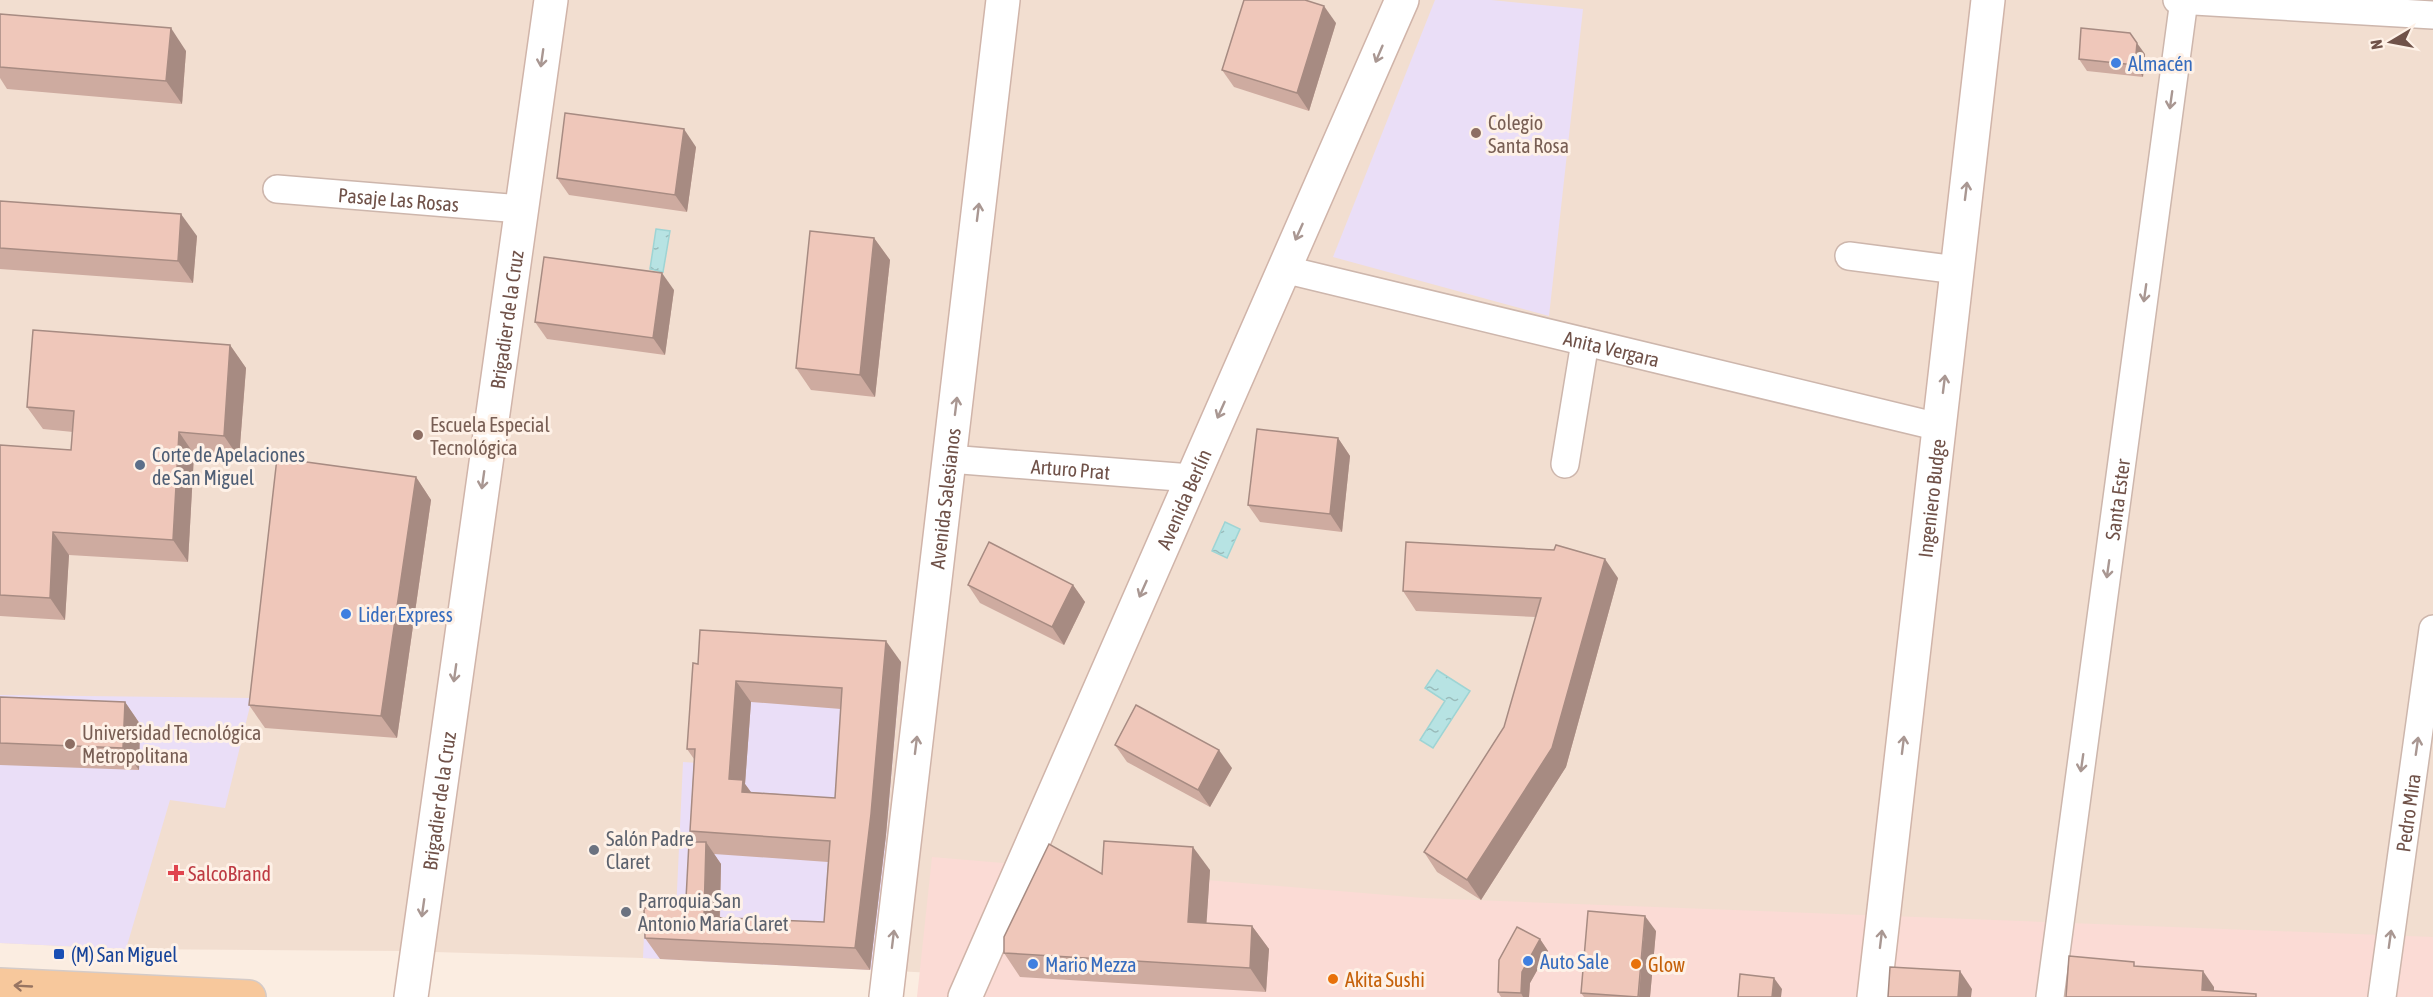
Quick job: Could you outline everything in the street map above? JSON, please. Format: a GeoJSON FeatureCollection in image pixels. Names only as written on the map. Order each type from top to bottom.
{"type":"FeatureCollection","features":[{"type":"Feature","properties":{"kind":"main road"},"geometry":{"type":"LineString","coordinates":[[0,985],[249,997]]}},
{"type":"Feature","properties":{"kind":"street","name":"Brigadier de la Cruz"},"geometry":{"type":"LineString","coordinates":[[411,997],[550,0]]}},
{"type":"Feature","properties":{"kind":"street","name":"Avenida Salesianos"},"geometry":{"type":"LineString","coordinates":[[886,997],[1003,0]]}},
{"type":"Feature","properties":{"kind":"street","name":"Avenida Berlín"},"geometry":{"type":"LineString","coordinates":[[965,997],[1402,0]]}},
{"type":"Feature","properties":{"kind":"street","name":"Ingeniero Budge"},"geometry":{"type":"LineString","coordinates":[[1874,997],[1988,0]]}},
{"type":"Feature","properties":{"kind":"street"},"geometry":{"type":"LineString","coordinates":[[2177,0],[2433,15]]}},
{"type":"Feature","properties":{"kind":"street","name":"Santa Ester"},"geometry":{"type":"LineString","coordinates":[[2050,997],[2184,0]]}},
{"type":"Feature","properties":{"kind":"street","name":"Pasaje Las Rosas"},"geometry":{"type":"LineString","coordinates":[[277,189],[520,209]]}},
{"type":"Feature","properties":{"kind":"street"},"geometry":{"type":"LineString","coordinates":[[1849,256],[1957,270]]}},
{"type":"Feature","properties":{"kind":"street","name":"Anita Vergara"},"geometry":{"type":"LineString","coordinates":[[1283,269],[1939,427]]}},
{"type":"Feature","properties":{"kind":"street"},"geometry":{"type":"LineString","coordinates":[[1565,464],[1585,342]]}},
{"type":"Feature","properties":{"kind":"street","name":"Arturo Prat"},"geometry":{"type":"LineString","coordinates":[[949,459],[1191,478]]}},
{"type":"Feature","properties":{"kind":"street","name":"Pedro Mira"},"geometry":{"type":"LineString","coordinates":[[2382,997],[2433,629]]}},
{"type":"Feature","properties":{"kind":"shaded area"},"geometry":{"type":"Polygon","coordinates":[[[0,0],[2433,0],[2433,997],[1398,997],[643,958],[401,951],[126,949],[0,943],[0,0]]]}},
{"type":"Feature","properties":{"kind":"shaded area","name":"Colegio Santa Rosa"},"geometry":{"type":"Polygon","coordinates":[[[1435,0],[1491,0],[1583,9],[1549,316],[1333,257],[1435,0]]]}},
{"type":"Feature","properties":{"kind":"shaded area"},"geometry":{"type":"Polygon","coordinates":[[[716,651],[901,662],[875,970],[643,958],[645,911],[676,912],[683,762],[698,763],[716,651]]]}},
{"type":"Feature","properties":{"kind":"shaded area"},"geometry":{"type":"Polygon","coordinates":[[[0,695],[252,698],[225,808],[170,800],[126,949],[0,943],[0,695]]]}},
{"type":"Feature","properties":{"kind":"shaded area"},"geometry":{"type":"Polygon","coordinates":[[[932,857],[1423,898],[2433,937],[2433,997],[917,997],[932,857]]]}},
{"type":"Feature","properties":{"kind":"water"},"geometry":{"type":"Polygon","coordinates":[[[656,229],[670,231],[663,272],[650,269],[656,229]]]}},
{"type":"Feature","properties":{"kind":"water"},"geometry":{"type":"Polygon","coordinates":[[[1225,522],[1240,529],[1227,558],[1212,551],[1225,522]]]}},
{"type":"Feature","properties":{"kind":"water"},"geometry":{"type":"Polygon","coordinates":[[[1437,670],[1470,691],[1433,748],[1420,740],[1445,701],[1425,688],[1437,670]]]}},
{"type":"Feature","properties":{"kind":"building"},"geometry":{"type":"Polygon","coordinates":[[[1244,0],[1305,0],[1324,6],[1297,93],[1222,70],[1244,0]]]}},
{"type":"Feature","properties":{"kind":"building"},"geometry":{"type":"Polygon","coordinates":[[[0,14],[171,28],[166,81],[0,67],[0,14]]]}},
{"type":"Feature","properties":{"kind":"building"},"geometry":{"type":"Polygon","coordinates":[[[2081,28],[2130,33],[2137,43],[2135,65],[2079,59],[2081,28]]]}},
{"type":"Feature","properties":{"kind":"building"},"geometry":{"type":"Polygon","coordinates":[[[565,113],[684,129],[675,195],[557,178],[565,113]]]}},
{"type":"Feature","properties":{"kind":"building"},"geometry":{"type":"Polygon","coordinates":[[[0,201],[181,214],[178,261],[0,248],[0,201]]]}},
{"type":"Feature","properties":{"kind":"building"},"geometry":{"type":"Polygon","coordinates":[[[810,231],[874,238],[860,375],[796,368],[810,231]]]}},
{"type":"Feature","properties":{"kind":"building"},"geometry":{"type":"Polygon","coordinates":[[[544,257],[662,273],[653,338],[535,322],[544,257]]]}},
{"type":"Feature","properties":{"kind":"building"},"geometry":{"type":"Polygon","coordinates":[[[33,330],[230,345],[224,436],[179,432],[173,540],[53,532],[50,598],[0,595],[0,445],[71,450],[74,411],[27,407],[33,330]]]}},
{"type":"Feature","properties":{"kind":"building"},"geometry":{"type":"Polygon","coordinates":[[[1257,429],[1338,438],[1330,514],[1248,505],[1257,429]]]}},
{"type":"Feature","properties":{"kind":"building","name":"Lider Express"},"geometry":{"type":"Polygon","coordinates":[[[277,458],[416,477],[381,716],[249,705],[277,458]]]}},
{"type":"Feature","properties":{"kind":"building"},"geometry":{"type":"Polygon","coordinates":[[[989,542],[1073,585],[1052,627],[968,585],[989,542]]]}},
{"type":"Feature","properties":{"kind":"building"},"geometry":{"type":"Polygon","coordinates":[[[1406,542],[1554,550],[1556,545],[1605,559],[1552,748],[1467,880],[1424,852],[1504,727],[1541,598],[1403,591],[1406,542]]]}},
{"type":"Feature","properties":{"kind":"building"},"geometry":{"type":"Polygon","coordinates":[[[700,630],[886,641],[871,814],[855,948],[645,938],[644,908],[659,908],[659,899],[686,899],[689,842],[706,842],[704,917],[824,922],[830,841],[690,831],[695,749],[687,749],[693,663],[698,664],[700,630]],[[736,681],[729,779],[743,780],[742,792],[835,798],[842,688],[736,681]]]}},
{"type":"Feature","properties":{"kind":"building"},"geometry":{"type":"Polygon","coordinates":[[[0,697],[125,702],[123,748],[0,743],[0,697]]]}},
{"type":"Feature","properties":{"kind":"building"},"geometry":{"type":"Polygon","coordinates":[[[1136,705],[1219,750],[1198,790],[1115,745],[1136,705]]]}},
{"type":"Feature","properties":{"kind":"building"},"geometry":{"type":"Polygon","coordinates":[[[1104,841],[1193,847],[1188,922],[1252,926],[1250,968],[1004,953],[1004,937],[1049,844],[1102,874],[1104,841]]]}},
{"type":"Feature","properties":{"kind":"building"},"geometry":{"type":"Polygon","coordinates":[[[1588,911],[1645,916],[1638,997],[1581,993],[1588,911]]]}},
{"type":"Feature","properties":{"kind":"building"},"geometry":{"type":"Polygon","coordinates":[[[1517,927],[1540,939],[1522,972],[1521,993],[1498,992],[1499,960],[1517,927]]]}},
{"type":"Feature","properties":{"kind":"building"},"geometry":{"type":"Polygon","coordinates":[[[2069,956],[2134,962],[2134,966],[2203,971],[2202,990],[2256,994],[2256,997],[2066,997],[2069,956]]]}},
{"type":"Feature","properties":{"kind":"building"},"geometry":{"type":"Polygon","coordinates":[[[1890,967],[1960,971],[1958,997],[1888,997],[1890,967]]]}},
{"type":"Feature","properties":{"kind":"building"},"geometry":{"type":"Polygon","coordinates":[[[1740,974],[1774,978],[1772,997],[1738,997],[1740,974]]]}},
{"type":"Feature","properties":{"kind":"place","name":"Almacén"},"geometry":{"type":"Point","coordinates":[2116,63]}},
{"type":"Feature","properties":{"kind":"place","name":"Colegio Santa Rosa"},"geometry":{"type":"Point","coordinates":[1476,133]}},
{"type":"Feature","properties":{"kind":"place","name":"Escuela Especial Tecnológica"},"geometry":{"type":"Point","coordinates":[418,435]}},
{"type":"Feature","properties":{"kind":"place","name":"Corte de Apelaciones de San Miguel"},"geometry":{"type":"Point","coordinates":[140,465]}},
{"type":"Feature","properties":{"kind":"place","name":"Lider Express"},"geometry":{"type":"Point","coordinates":[346,614]}},
{"type":"Feature","properties":{"kind":"place","name":"Universidad Tecnológica Metropolitana"},"geometry":{"type":"Point","coordinates":[70,744]}},
{"type":"Feature","properties":{"kind":"place","name":"Salón Padre Claret"},"geometry":{"type":"Point","coordinates":[594,850]}},
{"type":"Feature","properties":{"kind":"place","name":"SalcoBrand"},"geometry":{"type":"Point","coordinates":[176,873]}},
{"type":"Feature","properties":{"kind":"place","name":"Parroquia San Antonio María Claret"},"geometry":{"type":"Point","coordinates":[626,912]}},
{"type":"Feature","properties":{"kind":"place","name":"(M) San Miguel"},"geometry":{"type":"Point","coordinates":[59,954]}},
{"type":"Feature","properties":{"kind":"place","name":"Auto Sale"},"geometry":{"type":"Point","coordinates":[1528,961]}},
{"type":"Feature","properties":{"kind":"place","name":"Mario Mezza"},"geometry":{"type":"Point","coordinates":[1033,964]}},
{"type":"Feature","properties":{"kind":"place","name":"Glow"},"geometry":{"type":"Point","coordinates":[1636,964]}},
{"type":"Feature","properties":{"kind":"place","name":"Akita Sushi"},"geometry":{"type":"Point","coordinates":[1333,979]}}]}
